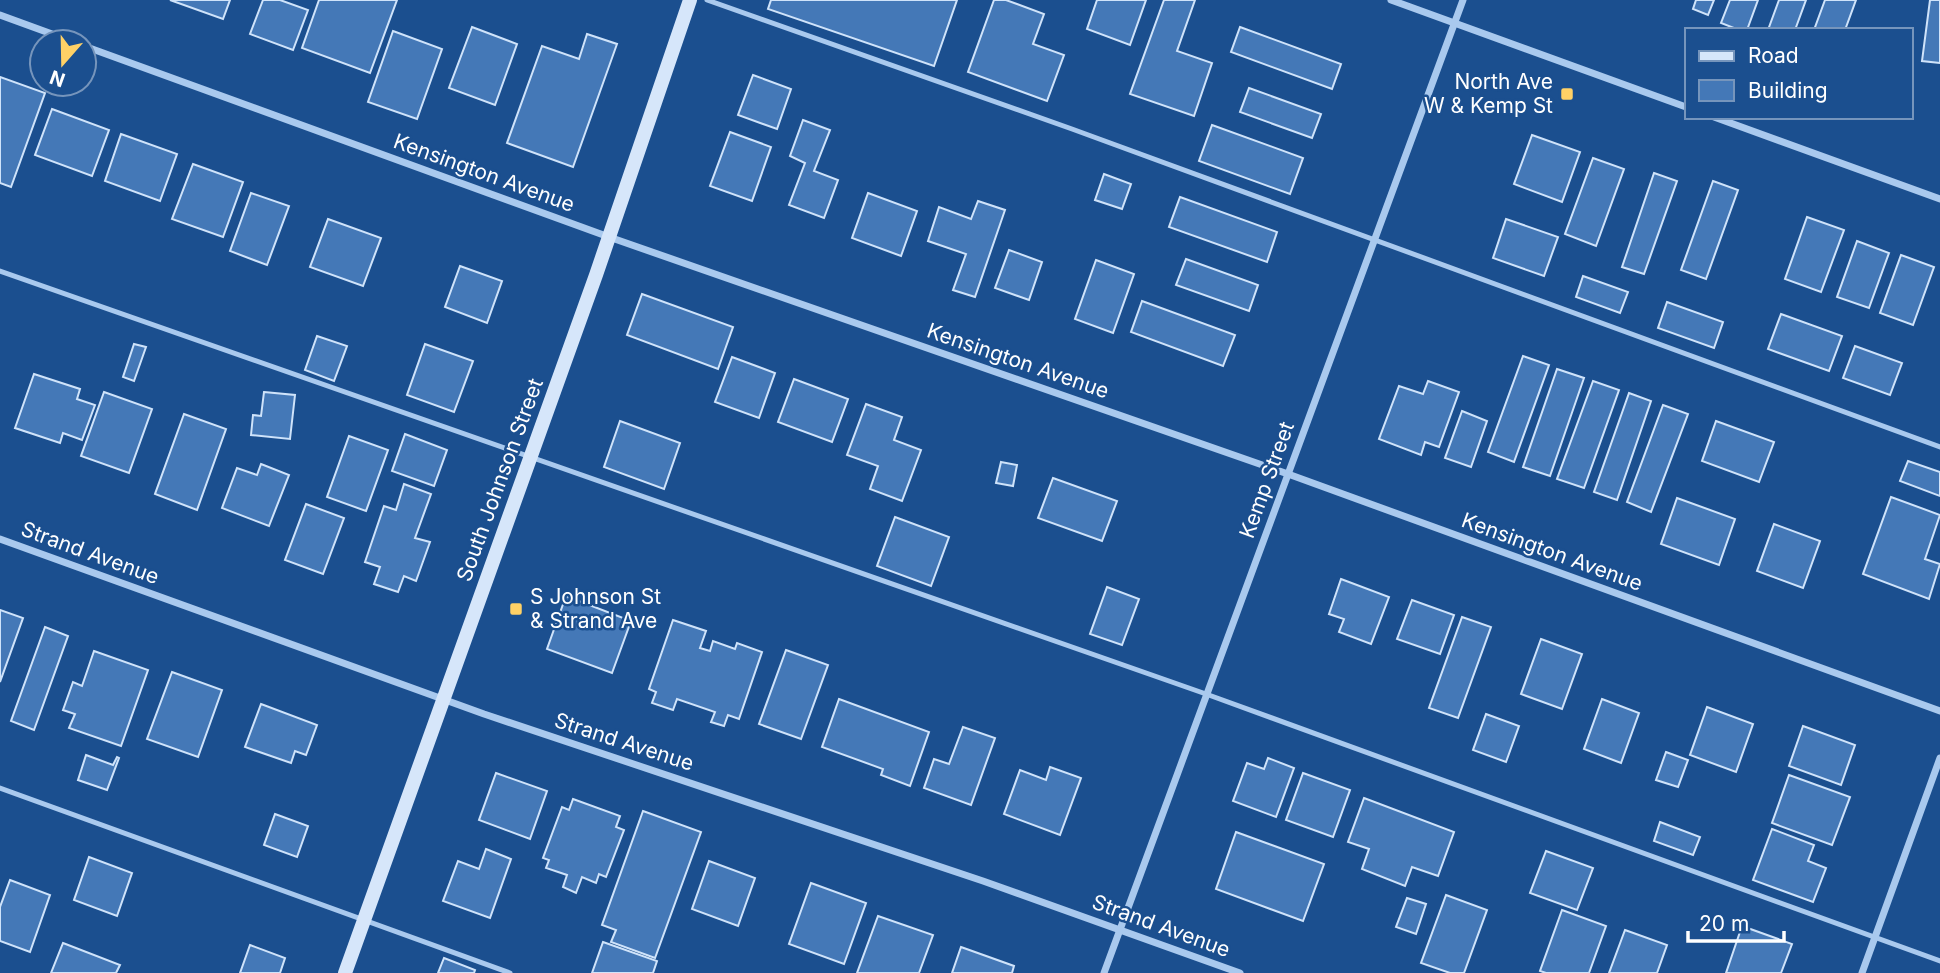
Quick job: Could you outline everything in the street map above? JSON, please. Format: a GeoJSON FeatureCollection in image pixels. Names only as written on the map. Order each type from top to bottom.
{"type":"FeatureCollection","features":[{"type":"Feature","properties":{"kind":"street","name":"South Johnson Street"},"geometry":{"type":"LineString","coordinates":[[345,973],[531,457],[690,0]]}},
{"type":"Feature","properties":{"kind":"street"},"geometry":{"type":"LineString","coordinates":[[1391,0],[1685,107]]}},
{"type":"Feature","properties":{"kind":"street","name":"Kemp Street"},"geometry":{"type":"LineString","coordinates":[[1104,973],[1463,0]]}},
{"type":"Feature","properties":{"kind":"street"},"geometry":{"type":"LineString","coordinates":[[0,15],[36,28]]}},
{"type":"Feature","properties":{"kind":"street","name":"Kensington Avenue"},"geometry":{"type":"LineString","coordinates":[[98,51],[609,237],[1288,474],[1940,711]]}},
{"type":"Feature","properties":{"kind":"street"},"geometry":{"type":"LineString","coordinates":[[1720,119],[1940,199]]}},
{"type":"Feature","properties":{"kind":"street","name":"Strand Avenue"},"geometry":{"type":"LineString","coordinates":[[0,539],[444,699],[1121,929],[1240,973]]}},
{"type":"Feature","properties":{"kind":"street"},"geometry":{"type":"LineString","coordinates":[[1862,973],[1940,758]]}},
{"type":"Feature","properties":{"kind":"lane"},"geometry":{"type":"LineString","coordinates":[[707,0],[1072,128],[1940,447]]}},
{"type":"Feature","properties":{"kind":"lane"},"geometry":{"type":"LineString","coordinates":[[0,271],[1206,694],[1940,961]]}},
{"type":"Feature","properties":{"kind":"lane"},"geometry":{"type":"LineString","coordinates":[[0,788],[510,973]]}},
{"type":"Feature","properties":{"kind":"building"},"geometry":{"type":"Polygon","coordinates":[[[170,0],[230,0],[223,19],[170,0]]]}},
{"type":"Feature","properties":{"kind":"building"},"geometry":{"type":"Polygon","coordinates":[[[263,0],[280,0],[308,10],[293,50],[250,34],[263,0]]]}},
{"type":"Feature","properties":{"kind":"building"},"geometry":{"type":"Polygon","coordinates":[[[319,0],[397,0],[370,73],[302,48],[319,0]]]}},
{"type":"Feature","properties":{"kind":"building"},"geometry":{"type":"Polygon","coordinates":[[[771,0],[957,0],[934,66],[768,9],[771,0]]]}},
{"type":"Feature","properties":{"kind":"building"},"geometry":{"type":"Polygon","coordinates":[[[994,0],[1006,0],[1044,14],[1033,44],[1064,55],[1047,101],[968,72],[994,0]]]}},
{"type":"Feature","properties":{"kind":"building"},"geometry":{"type":"Polygon","coordinates":[[[1097,0],[1146,0],[1130,45],[1087,29],[1097,0]]]}},
{"type":"Feature","properties":{"kind":"building"},"geometry":{"type":"Polygon","coordinates":[[[1164,0],[1195,0],[1177,51],[1212,63],[1194,116],[1130,94],[1164,0]]]}},
{"type":"Feature","properties":{"kind":"building"},"geometry":{"type":"Polygon","coordinates":[[[1696,0],[1714,0],[1708,15],[1693,9],[1696,0]]]}},
{"type":"Feature","properties":{"kind":"building"},"geometry":{"type":"Polygon","coordinates":[[[1730,0],[1758,0],[1748,28],[1734,28],[1721,23],[1730,0]]]}},
{"type":"Feature","properties":{"kind":"building"},"geometry":{"type":"Polygon","coordinates":[[[1779,0],[1806,0],[1796,28],[1769,28],[1779,0]]]}},
{"type":"Feature","properties":{"kind":"building"},"geometry":{"type":"Polygon","coordinates":[[[1825,0],[1856,0],[1846,28],[1815,28],[1825,0]]]}},
{"type":"Feature","properties":{"kind":"building"},"geometry":{"type":"Polygon","coordinates":[[[1930,0],[1940,0],[1940,63],[1922,61],[1930,0]]]}},
{"type":"Feature","properties":{"kind":"building"},"geometry":{"type":"Polygon","coordinates":[[[472,27],[517,44],[495,105],[449,88],[472,27]]]}},
{"type":"Feature","properties":{"kind":"building"},"geometry":{"type":"Polygon","coordinates":[[[1240,27],[1341,64],[1332,89],[1231,52],[1240,27]]]}},
{"type":"Feature","properties":{"kind":"building"},"geometry":{"type":"Polygon","coordinates":[[[393,31],[442,49],[417,119],[368,102],[393,31]]]}},
{"type":"Feature","properties":{"kind":"building"},"geometry":{"type":"Polygon","coordinates":[[[587,34],[617,44],[573,167],[507,143],[542,46],[579,59],[587,34]]]}},
{"type":"Feature","properties":{"kind":"building"},"geometry":{"type":"Polygon","coordinates":[[[753,75],[791,89],[777,129],[738,115],[753,75]]]}},
{"type":"Feature","properties":{"kind":"building"},"geometry":{"type":"Polygon","coordinates":[[[0,77],[28,87],[28,98],[43,98],[11,187],[0,183],[0,77]]]}},
{"type":"Feature","properties":{"kind":"building"},"geometry":{"type":"Polygon","coordinates":[[[1249,88],[1321,114],[1312,138],[1240,112],[1249,88]]]}},
{"type":"Feature","properties":{"kind":"building"},"geometry":{"type":"Polygon","coordinates":[[[52,109],[109,130],[92,176],[35,155],[52,109]]]}},
{"type":"Feature","properties":{"kind":"building"},"geometry":{"type":"Polygon","coordinates":[[[803,120],[830,130],[814,171],[838,180],[824,218],[789,205],[805,163],[790,156],[803,120]]]}},
{"type":"Feature","properties":{"kind":"building"},"geometry":{"type":"Polygon","coordinates":[[[1212,125],[1303,158],[1290,194],[1199,161],[1212,125]]]}},
{"type":"Feature","properties":{"kind":"building"},"geometry":{"type":"Polygon","coordinates":[[[730,132],[771,147],[752,201],[710,186],[730,132]]]}},
{"type":"Feature","properties":{"kind":"building"},"geometry":{"type":"Polygon","coordinates":[[[121,134],[177,154],[160,201],[105,181],[121,134]]]}},
{"type":"Feature","properties":{"kind":"building"},"geometry":{"type":"Polygon","coordinates":[[[1532,135],[1580,152],[1562,202],[1514,184],[1532,135]]]}},
{"type":"Feature","properties":{"kind":"building"},"geometry":{"type":"Polygon","coordinates":[[[1593,158],[1624,169],[1596,246],[1565,234],[1593,158]]]}},
{"type":"Feature","properties":{"kind":"building"},"geometry":{"type":"Polygon","coordinates":[[[193,164],[243,182],[223,237],[172,219],[193,164]]]}},
{"type":"Feature","properties":{"kind":"building"},"geometry":{"type":"Polygon","coordinates":[[[1654,173],[1677,181],[1644,274],[1622,267],[1654,173]]]}},
{"type":"Feature","properties":{"kind":"building"},"geometry":{"type":"Polygon","coordinates":[[[1104,174],[1131,184],[1122,209],[1095,200],[1104,174]]]}},
{"type":"Feature","properties":{"kind":"building"},"geometry":{"type":"Polygon","coordinates":[[[1713,181],[1738,190],[1706,279],[1681,270],[1713,181]]]}},
{"type":"Feature","properties":{"kind":"building"},"geometry":{"type":"Polygon","coordinates":[[[251,193],[289,206],[267,265],[230,251],[251,193]]]}},
{"type":"Feature","properties":{"kind":"building"},"geometry":{"type":"Polygon","coordinates":[[[868,193],[917,211],[901,256],[852,238],[868,193]]]}},
{"type":"Feature","properties":{"kind":"building"},"geometry":{"type":"Polygon","coordinates":[[[1180,197],[1277,232],[1267,262],[1169,227],[1180,197]]]}},
{"type":"Feature","properties":{"kind":"building"},"geometry":{"type":"Polygon","coordinates":[[[978,201],[1005,210],[975,297],[953,290],[966,254],[928,241],[939,207],[971,219],[978,201]]]}},
{"type":"Feature","properties":{"kind":"building"},"geometry":{"type":"Polygon","coordinates":[[[1807,217],[1844,230],[1821,292],[1785,279],[1807,217]]]}},
{"type":"Feature","properties":{"kind":"building"},"geometry":{"type":"Polygon","coordinates":[[[328,219],[381,238],[363,286],[310,267],[328,219]]]}},
{"type":"Feature","properties":{"kind":"building"},"geometry":{"type":"Polygon","coordinates":[[[1506,219],[1558,237],[1544,276],[1493,258],[1506,219]]]}},
{"type":"Feature","properties":{"kind":"building"},"geometry":{"type":"Polygon","coordinates":[[[1857,241],[1889,253],[1869,308],[1837,297],[1857,241]]]}},
{"type":"Feature","properties":{"kind":"building"},"geometry":{"type":"Polygon","coordinates":[[[1009,250],[1042,262],[1029,300],[995,288],[1009,250]]]}},
{"type":"Feature","properties":{"kind":"building"},"geometry":{"type":"Polygon","coordinates":[[[1901,255],[1934,267],[1913,325],[1880,313],[1901,255]]]}},
{"type":"Feature","properties":{"kind":"building"},"geometry":{"type":"Polygon","coordinates":[[[1186,259],[1258,285],[1249,311],[1176,285],[1186,259]]]}},
{"type":"Feature","properties":{"kind":"building"},"geometry":{"type":"Polygon","coordinates":[[[1096,260],[1134,274],[1113,333],[1075,319],[1096,260]]]}},
{"type":"Feature","properties":{"kind":"building"},"geometry":{"type":"Polygon","coordinates":[[[460,266],[502,281],[487,323],[445,307],[460,266]]]}},
{"type":"Feature","properties":{"kind":"building"},"geometry":{"type":"Polygon","coordinates":[[[1583,276],[1628,292],[1620,313],[1576,297],[1583,276]]]}},
{"type":"Feature","properties":{"kind":"building"},"geometry":{"type":"Polygon","coordinates":[[[642,294],[733,327],[718,369],[627,335],[642,294]]]}},
{"type":"Feature","properties":{"kind":"building"},"geometry":{"type":"Polygon","coordinates":[[[1142,301],[1235,335],[1223,366],[1131,332],[1142,301]]]}},
{"type":"Feature","properties":{"kind":"building"},"geometry":{"type":"Polygon","coordinates":[[[1667,302],[1723,322],[1714,348],[1658,328],[1667,302]]]}},
{"type":"Feature","properties":{"kind":"building"},"geometry":{"type":"Polygon","coordinates":[[[1781,314],[1842,336],[1829,371],[1768,349],[1781,314]]]}},
{"type":"Feature","properties":{"kind":"building"},"geometry":{"type":"Polygon","coordinates":[[[317,336],[347,346],[334,381],[305,370],[317,336]]]}},
{"type":"Feature","properties":{"kind":"building"},"geometry":{"type":"Polygon","coordinates":[[[134,344],[146,347],[134,381],[123,377],[134,344]]]}},
{"type":"Feature","properties":{"kind":"building"},"geometry":{"type":"Polygon","coordinates":[[[425,344],[473,361],[454,412],[407,395],[425,344]]]}},
{"type":"Feature","properties":{"kind":"building"},"geometry":{"type":"Polygon","coordinates":[[[1855,346],[1902,363],[1890,395],[1843,378],[1855,346]]]}},
{"type":"Feature","properties":{"kind":"building"},"geometry":{"type":"Polygon","coordinates":[[[1523,356],[1549,365],[1514,462],[1488,452],[1523,356]]]}},
{"type":"Feature","properties":{"kind":"building"},"geometry":{"type":"Polygon","coordinates":[[[732,357],[775,373],[759,418],[715,402],[732,357]]]}},
{"type":"Feature","properties":{"kind":"building"},"geometry":{"type":"Polygon","coordinates":[[[1557,369],[1584,378],[1550,476],[1523,467],[1557,369]]]}},
{"type":"Feature","properties":{"kind":"building"},"geometry":{"type":"Polygon","coordinates":[[[34,374],[80,389],[77,399],[95,405],[82,440],[63,433],[60,443],[15,428],[34,374]]]}},
{"type":"Feature","properties":{"kind":"building"},"geometry":{"type":"Polygon","coordinates":[[[794,379],[848,399],[832,442],[778,422],[794,379]]]}},
{"type":"Feature","properties":{"kind":"building"},"geometry":{"type":"Polygon","coordinates":[[[1428,381],[1459,392],[1439,447],[1425,442],[1421,455],[1379,439],[1399,386],[1423,394],[1428,381]]]}},
{"type":"Feature","properties":{"kind":"building"},"geometry":{"type":"Polygon","coordinates":[[[1593,381],[1619,390],[1584,488],[1557,479],[1593,381]]]}},
{"type":"Feature","properties":{"kind":"building"},"geometry":{"type":"Polygon","coordinates":[[[104,392],[152,409],[129,473],[81,456],[104,392]]]}},
{"type":"Feature","properties":{"kind":"building"},"geometry":{"type":"Polygon","coordinates":[[[264,392],[295,395],[290,439],[251,435],[253,415],[261,416],[264,392]]]}},
{"type":"Feature","properties":{"kind":"building"},"geometry":{"type":"Polygon","coordinates":[[[1629,393],[1651,401],[1617,500],[1594,492],[1629,393]]]}},
{"type":"Feature","properties":{"kind":"building"},"geometry":{"type":"Polygon","coordinates":[[[866,404],[902,417],[894,440],[921,450],[902,501],[870,489],[878,466],[847,455],[866,404]]]}},
{"type":"Feature","properties":{"kind":"building"},"geometry":{"type":"Polygon","coordinates":[[[1663,405],[1688,414],[1651,512],[1627,502],[1663,405]]]}},
{"type":"Feature","properties":{"kind":"building"},"geometry":{"type":"Polygon","coordinates":[[[1462,411],[1487,421],[1471,467],[1445,458],[1462,411]]]}},
{"type":"Feature","properties":{"kind":"building"},"geometry":{"type":"Polygon","coordinates":[[[184,414],[226,429],[197,510],[155,494],[184,414]]]}},
{"type":"Feature","properties":{"kind":"building"},"geometry":{"type":"Polygon","coordinates":[[[620,421],[680,443],[664,489],[604,467],[620,421]]]}},
{"type":"Feature","properties":{"kind":"building"},"geometry":{"type":"Polygon","coordinates":[[[1716,421],[1774,442],[1759,482],[1702,461],[1716,421]]]}},
{"type":"Feature","properties":{"kind":"building"},"geometry":{"type":"Polygon","coordinates":[[[405,434],[447,450],[434,486],[392,471],[405,434]]]}},
{"type":"Feature","properties":{"kind":"building"},"geometry":{"type":"Polygon","coordinates":[[[349,436],[388,450],[366,511],[327,497],[349,436]]]}},
{"type":"Feature","properties":{"kind":"building"},"geometry":{"type":"Polygon","coordinates":[[[1908,461],[1940,472],[1940,496],[1900,481],[1908,461]]]}},
{"type":"Feature","properties":{"kind":"building"},"geometry":{"type":"Polygon","coordinates":[[[1001,462],[1017,465],[1013,486],[996,483],[1001,462]]]}},
{"type":"Feature","properties":{"kind":"building"},"geometry":{"type":"Polygon","coordinates":[[[261,464],[289,475],[269,526],[222,508],[237,468],[257,475],[261,464]]]}},
{"type":"Feature","properties":{"kind":"building"},"geometry":{"type":"Polygon","coordinates":[[[1053,478],[1117,501],[1102,541],[1038,518],[1053,478]]]}},
{"type":"Feature","properties":{"kind":"building"},"geometry":{"type":"Polygon","coordinates":[[[404,484],[431,494],[415,538],[430,542],[416,581],[404,576],[398,592],[374,584],[380,567],[365,562],[384,506],[396,510],[404,484]]]}},
{"type":"Feature","properties":{"kind":"building"},"geometry":{"type":"Polygon","coordinates":[[[1891,497],[1940,515],[1925,559],[1940,564],[1929,599],[1863,574],[1891,497]]]}},
{"type":"Feature","properties":{"kind":"building"},"geometry":{"type":"Polygon","coordinates":[[[1677,498],[1735,519],[1719,565],[1661,544],[1677,498]]]}},
{"type":"Feature","properties":{"kind":"building"},"geometry":{"type":"Polygon","coordinates":[[[306,504],[344,518],[323,574],[285,560],[306,504]]]}},
{"type":"Feature","properties":{"kind":"building"},"geometry":{"type":"Polygon","coordinates":[[[895,517],[949,537],[931,586],[877,566],[895,517]]]}},
{"type":"Feature","properties":{"kind":"building"},"geometry":{"type":"Polygon","coordinates":[[[1774,524],[1820,541],[1803,588],[1757,571],[1774,524]]]}},
{"type":"Feature","properties":{"kind":"building"},"geometry":{"type":"Polygon","coordinates":[[[1341,579],[1389,597],[1371,644],[1339,632],[1344,619],[1329,614],[1341,579]]]}},
{"type":"Feature","properties":{"kind":"building"},"geometry":{"type":"Polygon","coordinates":[[[1107,587],[1139,599],[1122,645],[1090,634],[1107,587]]]}},
{"type":"Feature","properties":{"kind":"building"},"geometry":{"type":"Polygon","coordinates":[[[566,596],[631,621],[612,673],[547,649],[566,596]]]}},
{"type":"Feature","properties":{"kind":"building"},"geometry":{"type":"Polygon","coordinates":[[[1412,600],[1454,615],[1440,654],[1397,639],[1412,600]]]}},
{"type":"Feature","properties":{"kind":"building"},"geometry":{"type":"Polygon","coordinates":[[[0,610],[23,618],[0,682],[0,610]]]}},
{"type":"Feature","properties":{"kind":"building"},"geometry":{"type":"Polygon","coordinates":[[[1462,617],[1491,627],[1458,718],[1429,708],[1462,617]]]}},
{"type":"Feature","properties":{"kind":"building"},"geometry":{"type":"Polygon","coordinates":[[[673,620],[706,631],[700,648],[710,651],[713,641],[735,649],[737,643],[762,652],[739,719],[728,715],[724,726],[711,722],[715,712],[677,699],[673,710],[652,703],[656,692],[649,689],[673,620]]]}},
{"type":"Feature","properties":{"kind":"building"},"geometry":{"type":"Polygon","coordinates":[[[45,627],[68,636],[34,730],[11,721],[45,627]]]}},
{"type":"Feature","properties":{"kind":"building"},"geometry":{"type":"Polygon","coordinates":[[[1541,639],[1582,654],[1562,709],[1521,694],[1541,639]]]}},
{"type":"Feature","properties":{"kind":"building"},"geometry":{"type":"Polygon","coordinates":[[[786,650],[828,665],[801,739],[759,724],[786,650]]]}},
{"type":"Feature","properties":{"kind":"building"},"geometry":{"type":"Polygon","coordinates":[[[94,651],[148,670],[121,746],[69,728],[75,714],[63,710],[73,682],[82,686],[94,651]]]}},
{"type":"Feature","properties":{"kind":"building"},"geometry":{"type":"Polygon","coordinates":[[[172,672],[222,690],[198,757],[147,739],[172,672]]]}},
{"type":"Feature","properties":{"kind":"building"},"geometry":{"type":"Polygon","coordinates":[[[839,699],[929,732],[910,786],[881,775],[883,769],[822,747],[839,699]]]}},
{"type":"Feature","properties":{"kind":"building"},"geometry":{"type":"Polygon","coordinates":[[[1602,699],[1639,713],[1621,763],[1584,749],[1602,699]]]}},
{"type":"Feature","properties":{"kind":"building"},"geometry":{"type":"Polygon","coordinates":[[[261,704],[317,725],[306,755],[295,751],[291,763],[245,747],[261,704]]]}},
{"type":"Feature","properties":{"kind":"building"},"geometry":{"type":"Polygon","coordinates":[[[1707,707],[1753,724],[1736,772],[1690,755],[1707,707]]]}},
{"type":"Feature","properties":{"kind":"building"},"geometry":{"type":"Polygon","coordinates":[[[1486,714],[1519,726],[1506,762],[1473,750],[1486,714]]]}},
{"type":"Feature","properties":{"kind":"building"},"geometry":{"type":"Polygon","coordinates":[[[1803,726],[1855,745],[1841,785],[1789,766],[1803,726]]]}},
{"type":"Feature","properties":{"kind":"building"},"geometry":{"type":"Polygon","coordinates":[[[963,727],[995,738],[971,805],[924,788],[934,759],[949,764],[963,727]]]}},
{"type":"Feature","properties":{"kind":"building"},"geometry":{"type":"Polygon","coordinates":[[[1666,752],[1688,760],[1678,787],[1656,780],[1666,752]]]}},
{"type":"Feature","properties":{"kind":"building"},"geometry":{"type":"Polygon","coordinates":[[[86,755],[113,765],[117,757],[119,758],[107,790],[78,780],[86,755]]]}},
{"type":"Feature","properties":{"kind":"building"},"geometry":{"type":"Polygon","coordinates":[[[1268,758],[1294,768],[1276,817],[1233,801],[1247,763],[1264,769],[1268,758]]]}},
{"type":"Feature","properties":{"kind":"building"},"geometry":{"type":"Polygon","coordinates":[[[1050,767],[1081,778],[1060,835],[1004,814],[1020,770],[1046,780],[1050,767]]]}},
{"type":"Feature","properties":{"kind":"building"},"geometry":{"type":"Polygon","coordinates":[[[496,773],[547,791],[530,839],[479,820],[496,773]]]}},
{"type":"Feature","properties":{"kind":"building"},"geometry":{"type":"Polygon","coordinates":[[[1303,773],[1350,790],[1333,837],[1286,820],[1303,773]]]}},
{"type":"Feature","properties":{"kind":"building"},"geometry":{"type":"Polygon","coordinates":[[[1789,775],[1850,797],[1832,845],[1772,823],[1789,775]]]}},
{"type":"Feature","properties":{"kind":"building"},"geometry":{"type":"Polygon","coordinates":[[[1364,798],[1454,832],[1438,876],[1412,867],[1405,886],[1362,869],[1369,849],[1348,842],[1364,798]]]}},
{"type":"Feature","properties":{"kind":"building"},"geometry":{"type":"Polygon","coordinates":[[[573,799],[620,816],[616,827],[624,830],[606,877],[599,874],[596,883],[582,877],[576,893],[563,887],[567,875],[546,868],[549,860],[543,858],[562,807],[569,810],[573,799]]]}},
{"type":"Feature","properties":{"kind":"building"},"geometry":{"type":"Polygon","coordinates":[[[643,811],[701,832],[655,958],[611,942],[616,930],[602,925],[643,811]]]}},
{"type":"Feature","properties":{"kind":"building"},"geometry":{"type":"Polygon","coordinates":[[[275,814],[308,826],[297,857],[264,845],[275,814]]]}},
{"type":"Feature","properties":{"kind":"building"},"geometry":{"type":"Polygon","coordinates":[[[1660,822],[1700,837],[1693,855],[1654,841],[1660,822]]]}},
{"type":"Feature","properties":{"kind":"building"},"geometry":{"type":"Polygon","coordinates":[[[1772,829],[1814,845],[1808,861],[1826,868],[1813,902],[1753,880],[1772,829]]]}},
{"type":"Feature","properties":{"kind":"building"},"geometry":{"type":"Polygon","coordinates":[[[1236,832],[1324,864],[1303,921],[1216,889],[1236,832]]]}},
{"type":"Feature","properties":{"kind":"building"},"geometry":{"type":"Polygon","coordinates":[[[486,849],[511,859],[490,918],[443,901],[458,861],[479,869],[486,849]]]}},
{"type":"Feature","properties":{"kind":"building"},"geometry":{"type":"Polygon","coordinates":[[[1546,851],[1593,868],[1577,910],[1530,893],[1546,851]]]}},
{"type":"Feature","properties":{"kind":"building"},"geometry":{"type":"Polygon","coordinates":[[[89,857],[132,873],[117,916],[74,900],[89,857]]]}},
{"type":"Feature","properties":{"kind":"building"},"geometry":{"type":"Polygon","coordinates":[[[709,861],[755,878],[738,926],[692,909],[709,861]]]}},
{"type":"Feature","properties":{"kind":"building"},"geometry":{"type":"Polygon","coordinates":[[[10,880],[50,895],[30,952],[0,941],[0,907],[10,880]]]}},
{"type":"Feature","properties":{"kind":"building"},"geometry":{"type":"Polygon","coordinates":[[[811,883],[866,903],[844,964],[789,944],[811,883]]]}},
{"type":"Feature","properties":{"kind":"building"},"geometry":{"type":"Polygon","coordinates":[[[1446,895],[1487,910],[1464,973],[1450,973],[1421,963],[1446,895]]]}},
{"type":"Feature","properties":{"kind":"building"},"geometry":{"type":"Polygon","coordinates":[[[1407,898],[1426,904],[1416,934],[1396,927],[1407,898]]]}},
{"type":"Feature","properties":{"kind":"building"},"geometry":{"type":"Polygon","coordinates":[[[1562,910],[1606,926],[1589,973],[1540,971],[1562,910]]]}},
{"type":"Feature","properties":{"kind":"building"},"geometry":{"type":"Polygon","coordinates":[[[878,916],[933,935],[919,973],[857,973],[878,916]]]}},
{"type":"Feature","properties":{"kind":"building"},"geometry":{"type":"Polygon","coordinates":[[[1742,926],[1792,944],[1781,973],[1726,973],[1742,926]]]}},
{"type":"Feature","properties":{"kind":"building"},"geometry":{"type":"Polygon","coordinates":[[[1625,930],[1667,945],[1657,973],[1609,973],[1625,930]]]}},
{"type":"Feature","properties":{"kind":"building"},"geometry":{"type":"Polygon","coordinates":[[[603,942],[657,961],[653,973],[592,973],[603,942]]]}},
{"type":"Feature","properties":{"kind":"building"},"geometry":{"type":"Polygon","coordinates":[[[63,943],[120,965],[116,973],[51,973],[63,943]]]}},
{"type":"Feature","properties":{"kind":"building"},"geometry":{"type":"Polygon","coordinates":[[[250,945],[285,958],[280,973],[240,973],[250,945]]]}},
{"type":"Feature","properties":{"kind":"building"},"geometry":{"type":"Polygon","coordinates":[[[961,947],[1014,966],[1012,973],[952,973],[961,947]]]}},
{"type":"Feature","properties":{"kind":"building"},"geometry":{"type":"Polygon","coordinates":[[[444,958],[475,970],[474,973],[438,973],[444,958]]]}},
{"type":"Feature","properties":{"kind":"place","name":"North Ave W & Kemp St"},"geometry":{"type":"Point","coordinates":[1567,94]}},
{"type":"Feature","properties":{"kind":"place","name":"S Johnson St & Strand Ave"},"geometry":{"type":"Point","coordinates":[516,609]}}]}
